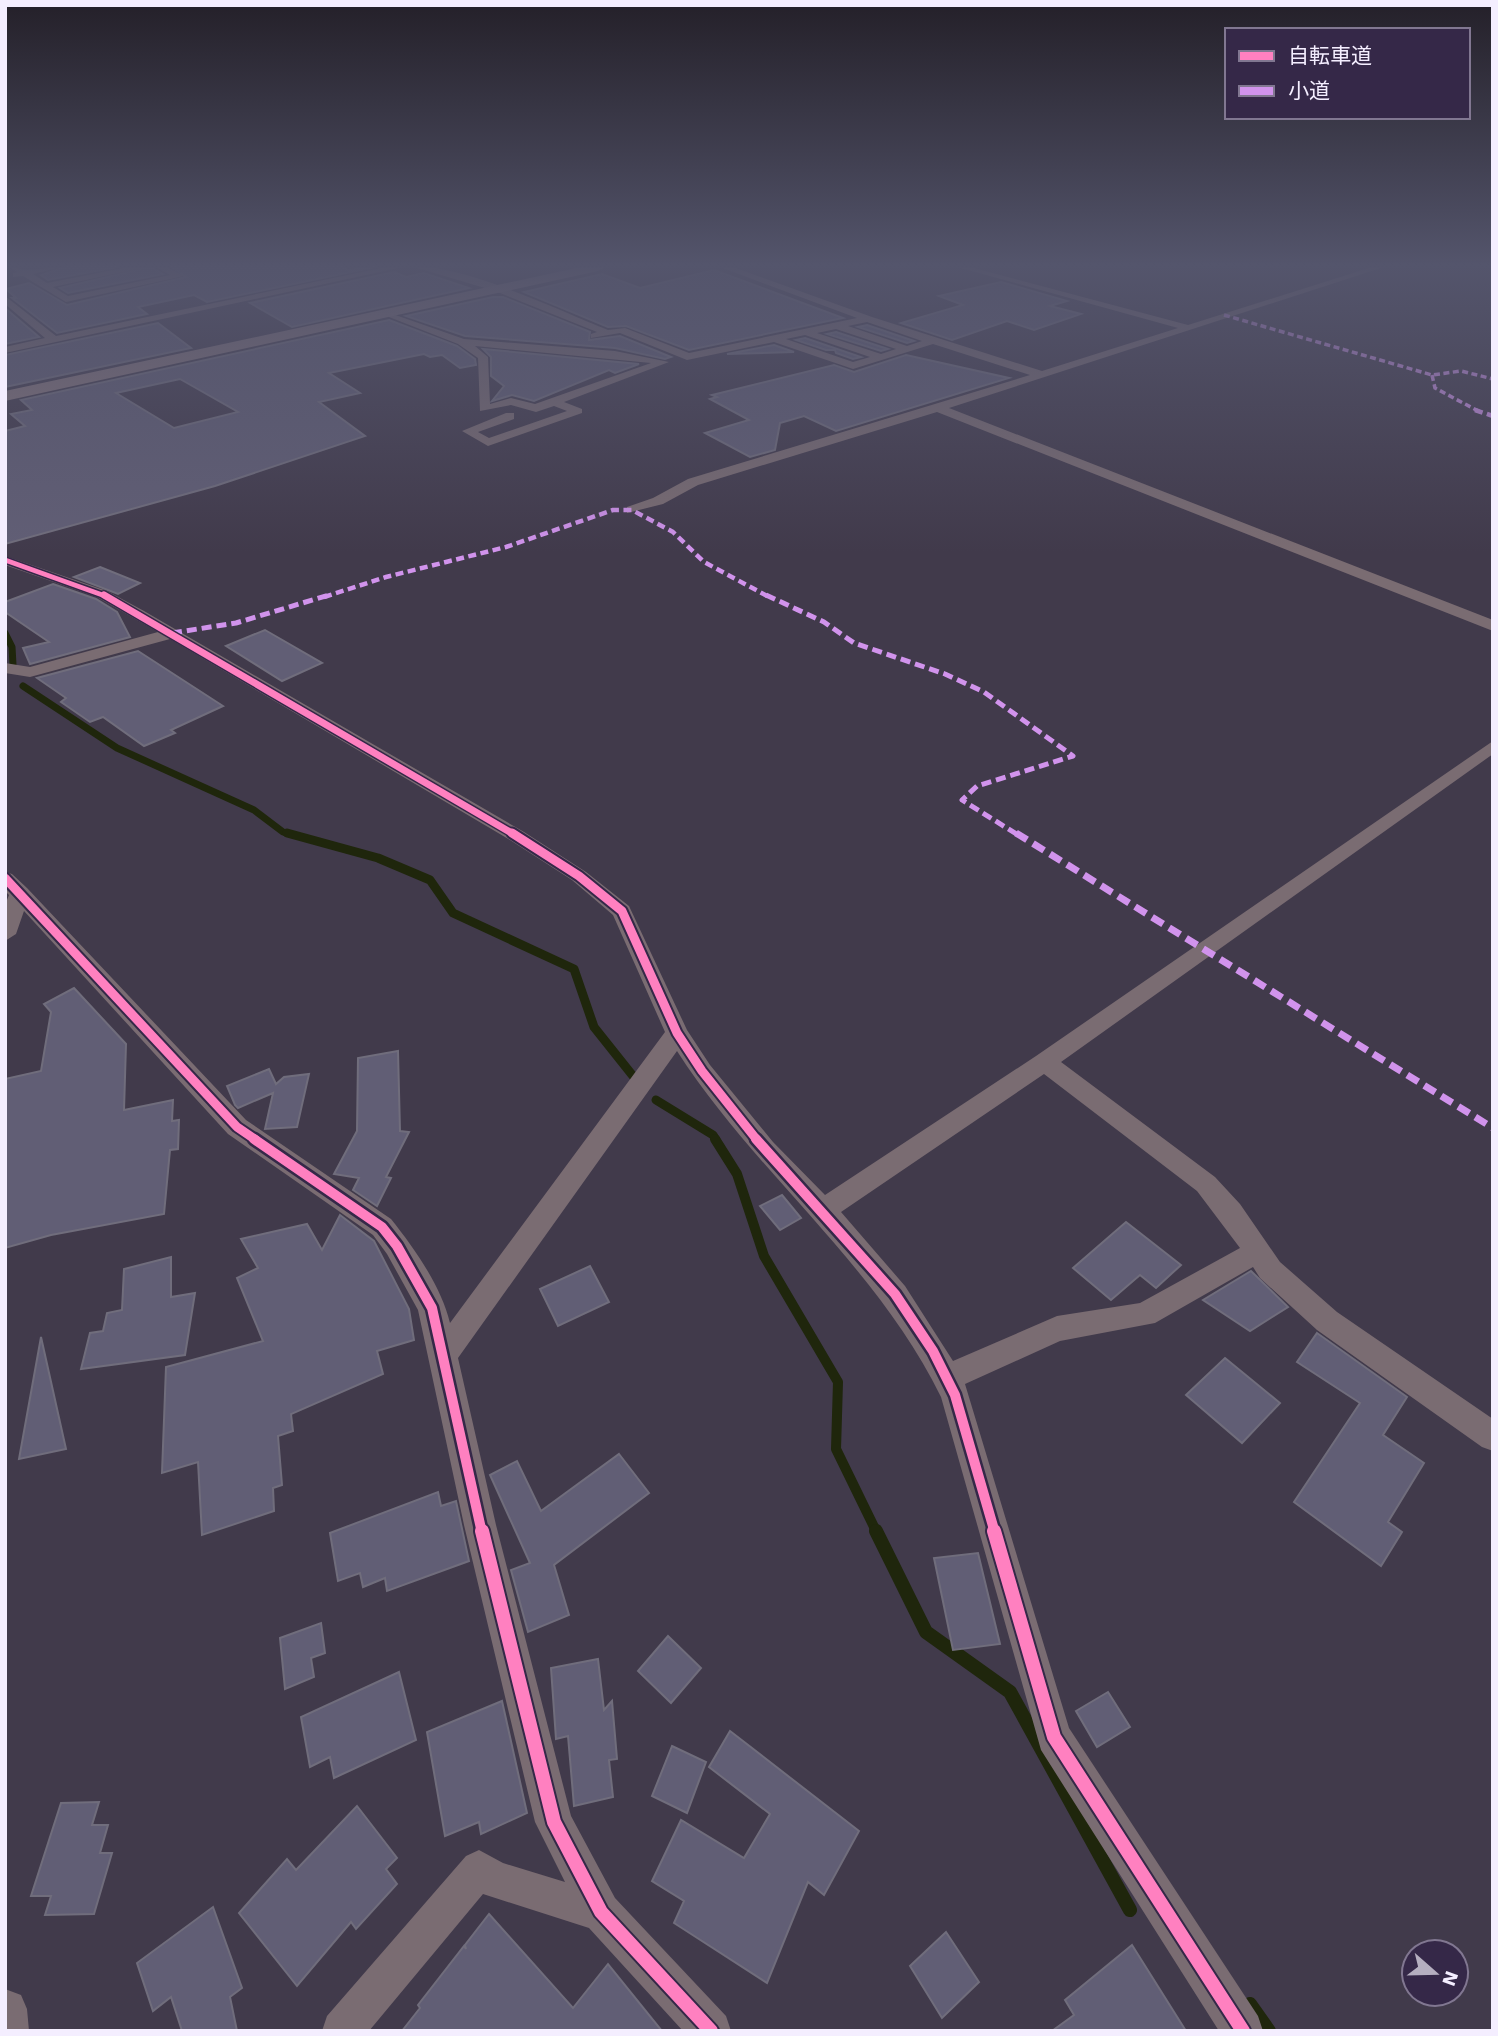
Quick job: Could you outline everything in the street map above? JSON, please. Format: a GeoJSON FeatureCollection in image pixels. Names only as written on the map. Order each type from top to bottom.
{"type":"FeatureCollection","features":[{"type":"Feature","properties":{"kind":"main road"},"geometry":{"type":"LineString","coordinates":[[5,396],[162,362]]}},
{"type":"Feature","properties":{"kind":"street"},"geometry":{"type":"LineString","coordinates":[[472,413],[482,362]]}},
{"type":"Feature","properties":{"kind":"street"},"geometry":{"type":"LineString","coordinates":[[552,401],[578,411],[488,442],[468,431],[536,408],[552,401],[664,362]]}},
{"type":"Feature","properties":{"kind":"street"},"geometry":{"type":"LineString","coordinates":[[842,362],[853,366],[865,362]]}},
{"type":"Feature","properties":{"kind":"street"},"geometry":{"type":"LineString","coordinates":[[1001,362],[1040,374]]}},
{"type":"Feature","properties":{"kind":"street"},"geometry":{"type":"LineString","coordinates":[[632,510],[658,501],[693,482],[937,408],[1077,362]]}},
{"type":"Feature","properties":{"kind":"street"},"geometry":{"type":"LineString","coordinates":[[472,413],[511,401],[536,408]]}},
{"type":"Feature","properties":{"kind":"street"},"geometry":{"type":"LineString","coordinates":[[937,408],[1493,626]]}},
{"type":"Feature","properties":{"kind":"street"},"geometry":{"type":"LineString","coordinates":[[472,413],[484,425]]}},
{"type":"Feature","properties":{"kind":"street"},"geometry":{"type":"LineString","coordinates":[[5,560],[102,594],[172,633],[517,836],[579,876],[622,911],[677,1032],[702,1071],[764,1149],[823,1210],[895,1294],[933,1351],[959,1408],[1054,1737],[1243,2031]]}},
{"type":"Feature","properties":{"kind":"street"},"geometry":{"type":"LineString","coordinates":[[5,668],[30,672],[172,633]]}},
{"type":"Feature","properties":{"kind":"street"},"geometry":{"type":"LineString","coordinates":[[5,683],[23,671]]}},
{"type":"Feature","properties":{"kind":"street"},"geometry":{"type":"LineString","coordinates":[[823,1210],[1044,1062],[1493,746]]}},
{"type":"Feature","properties":{"kind":"street"},"geometry":{"type":"LineString","coordinates":[[5,934],[13,886]]}},
{"type":"Feature","properties":{"kind":"street"},"geometry":{"type":"LineString","coordinates":[[13,886],[237,1126],[382,1227],[397,1246],[432,1308],[480,1525],[554,1822],[601,1912],[711,2031]]}},
{"type":"Feature","properties":{"kind":"street"},"geometry":{"type":"LineString","coordinates":[[443,1355],[677,1032]]}},
{"type":"Feature","properties":{"kind":"street"},"geometry":{"type":"LineString","coordinates":[[1044,1062],[1206,1184],[1231,1212],[1270,1270],[1327,1321],[1493,1437]]}},
{"type":"Feature","properties":{"kind":"street"},"geometry":{"type":"LineString","coordinates":[[947,1378],[1058,1329],[1145,1314],[1257,1252]]}},
{"type":"Feature","properties":{"kind":"street"},"geometry":{"type":"LineString","coordinates":[[342,2031],[479,1869],[493,1879],[601,1912]]}},
{"type":"Feature","properties":{"kind":"building"},"geometry":{"type":"Polygon","coordinates":[[[5,362],[124,362],[5,387],[5,362]]]}},
{"type":"Feature","properties":{"kind":"building"},"geometry":{"type":"Polygon","coordinates":[[[196,362],[384,362],[329,373],[360,393],[319,402],[365,436],[215,486],[5,544],[5,431],[25,426],[11,414],[32,410],[21,400],[196,362]],[[180,379],[116,393],[174,428],[238,412],[180,379]]]}},
{"type":"Feature","properties":{"kind":"building"},"geometry":{"type":"Polygon","coordinates":[[[452,362],[476,362],[476,365],[460,368],[452,362]]]}},
{"type":"Feature","properties":{"kind":"building"},"geometry":{"type":"Polygon","coordinates":[[[491,362],[639,364],[615,373],[609,370],[534,401],[512,395],[492,401],[504,386],[491,376],[491,362]]]}},
{"type":"Feature","properties":{"kind":"building"},"geometry":{"type":"Polygon","coordinates":[[[885,362],[937,362],[1009,378],[836,431],[804,416],[780,423],[775,450],[750,457],[705,433],[749,420],[710,399],[717,397],[712,395],[834,365],[854,372],[885,362]]]}},
{"type":"Feature","properties":{"kind":"building"},"geometry":{"type":"Polygon","coordinates":[[[100,567],[140,583],[118,594],[74,577],[100,567]]]}},
{"type":"Feature","properties":{"kind":"building"},"geometry":{"type":"Polygon","coordinates":[[[53,584],[96,599],[117,612],[130,637],[30,664],[23,648],[49,642],[5,612],[5,602],[53,584]]]}},
{"type":"Feature","properties":{"kind":"building"},"geometry":{"type":"Polygon","coordinates":[[[265,630],[322,663],[282,681],[226,646],[265,630]]]}},
{"type":"Feature","properties":{"kind":"building"},"geometry":{"type":"Polygon","coordinates":[[[138,651],[223,706],[171,730],[175,733],[144,746],[103,717],[90,722],[61,702],[66,698],[37,678],[138,651]]]}},
{"type":"Feature","properties":{"kind":"building"},"geometry":{"type":"Polygon","coordinates":[[[74,988],[126,1044],[124,1110],[173,1100],[172,1121],[179,1120],[178,1149],[170,1150],[164,1214],[51,1235],[5,1248],[5,1079],[41,1071],[51,1012],[44,1004],[74,988]]]}},
{"type":"Feature","properties":{"kind":"building"},"geometry":{"type":"Polygon","coordinates":[[[398,1051],[400,1131],[409,1132],[386,1177],[391,1178],[377,1206],[353,1190],[359,1178],[334,1174],[357,1131],[358,1058],[398,1051]]]}},
{"type":"Feature","properties":{"kind":"building"},"geometry":{"type":"Polygon","coordinates":[[[269,1069],[276,1084],[284,1077],[309,1074],[297,1127],[265,1129],[273,1093],[238,1108],[235,1105],[227,1086],[269,1069]]]}},
{"type":"Feature","properties":{"kind":"building"},"geometry":{"type":"Polygon","coordinates":[[[782,1195],[801,1218],[780,1230],[760,1206],[782,1195]]]}},
{"type":"Feature","properties":{"kind":"building"},"geometry":{"type":"Polygon","coordinates":[[[340,1215],[374,1241],[409,1309],[414,1340],[377,1351],[383,1374],[291,1414],[293,1431],[278,1436],[282,1485],[273,1488],[274,1511],[202,1535],[198,1462],[162,1473],[166,1367],[263,1341],[237,1278],[258,1268],[241,1239],[307,1224],[322,1250],[340,1215]]]}},
{"type":"Feature","properties":{"kind":"building"},"geometry":{"type":"Polygon","coordinates":[[[1126,1222],[1181,1265],[1156,1288],[1140,1275],[1111,1300],[1073,1268],[1126,1222]]]}},
{"type":"Feature","properties":{"kind":"building"},"geometry":{"type":"Polygon","coordinates":[[[171,1257],[171,1297],[195,1293],[185,1355],[81,1369],[90,1333],[103,1331],[107,1313],[122,1310],[124,1269],[171,1257]]]}},
{"type":"Feature","properties":{"kind":"building"},"geometry":{"type":"Polygon","coordinates":[[[590,1266],[609,1302],[558,1326],[540,1289],[590,1266]]]}},
{"type":"Feature","properties":{"kind":"building"},"geometry":{"type":"Polygon","coordinates":[[[1251,1271],[1288,1307],[1250,1331],[1203,1300],[1251,1271]]]}},
{"type":"Feature","properties":{"kind":"building"},"geometry":{"type":"Polygon","coordinates":[[[1317,1333],[1407,1397],[1383,1435],[1424,1463],[1388,1522],[1402,1532],[1381,1566],[1294,1502],[1360,1403],[1297,1362],[1317,1333]]]}},
{"type":"Feature","properties":{"kind":"building"},"geometry":{"type":"Polygon","coordinates":[[[41,1337],[66,1449],[19,1459],[41,1337]]]}},
{"type":"Feature","properties":{"kind":"building"},"geometry":{"type":"Polygon","coordinates":[[[1225,1358],[1280,1403],[1242,1443],[1186,1395],[1225,1358]]]}},
{"type":"Feature","properties":{"kind":"building"},"geometry":{"type":"Polygon","coordinates":[[[619,1454],[649,1493],[554,1565],[569,1615],[528,1632],[511,1570],[530,1563],[490,1475],[517,1461],[541,1511],[619,1454]]]}},
{"type":"Feature","properties":{"kind":"building"},"geometry":{"type":"Polygon","coordinates":[[[438,1492],[441,1506],[456,1501],[469,1561],[387,1591],[385,1578],[363,1587],[360,1573],[338,1581],[330,1533],[438,1492]]]}},
{"type":"Feature","properties":{"kind":"building"},"geometry":{"type":"Polygon","coordinates":[[[978,1553],[1000,1644],[953,1650],[934,1558],[978,1553]]]}},
{"type":"Feature","properties":{"kind":"building"},"geometry":{"type":"Polygon","coordinates":[[[321,1623],[325,1653],[311,1658],[314,1677],[285,1689],[280,1638],[321,1623]]]}},
{"type":"Feature","properties":{"kind":"building"},"geometry":{"type":"Polygon","coordinates":[[[668,1636],[701,1668],[671,1703],[638,1671],[668,1636]]]}},
{"type":"Feature","properties":{"kind":"building"},"geometry":{"type":"Polygon","coordinates":[[[598,1659],[604,1710],[612,1701],[617,1759],[609,1760],[613,1797],[574,1806],[568,1736],[556,1739],[551,1668],[598,1659]]]}},
{"type":"Feature","properties":{"kind":"building"},"geometry":{"type":"Polygon","coordinates":[[[399,1672],[416,1740],[334,1778],[330,1757],[310,1767],[301,1717],[399,1672]]]}},
{"type":"Feature","properties":{"kind":"building"},"geometry":{"type":"Polygon","coordinates":[[[1108,1692],[1130,1727],[1097,1747],[1076,1711],[1108,1692]]]}},
{"type":"Feature","properties":{"kind":"building"},"geometry":{"type":"Polygon","coordinates":[[[502,1701],[527,1813],[481,1834],[479,1822],[445,1836],[427,1732],[502,1701]]]}},
{"type":"Feature","properties":{"kind":"building"},"geometry":{"type":"Polygon","coordinates":[[[730,1731],[859,1831],[824,1895],[808,1882],[767,1983],[674,1923],[684,1901],[652,1881],[681,1820],[744,1858],[770,1814],[709,1767],[730,1731]]]}},
{"type":"Feature","properties":{"kind":"building"},"geometry":{"type":"Polygon","coordinates":[[[672,1746],[706,1762],[687,1813],[652,1796],[672,1746]]]}},
{"type":"Feature","properties":{"kind":"building"},"geometry":{"type":"Polygon","coordinates":[[[99,1802],[92,1825],[108,1825],[100,1853],[112,1853],[94,1914],[45,1915],[51,1896],[31,1896],[61,1803],[99,1802]]]}},
{"type":"Feature","properties":{"kind":"building"},"geometry":{"type":"Polygon","coordinates":[[[357,1806],[397,1858],[386,1869],[397,1884],[356,1929],[351,1922],[297,1986],[239,1913],[287,1859],[296,1870],[357,1806]]]}},
{"type":"Feature","properties":{"kind":"building"},"geometry":{"type":"Polygon","coordinates":[[[213,1907],[242,1988],[230,1997],[237,2031],[182,2031],[171,1997],[153,2011],[137,1963],[213,1907]]]}},
{"type":"Feature","properties":{"kind":"building"},"geometry":{"type":"Polygon","coordinates":[[[489,1914],[573,2008],[608,1964],[662,2031],[402,2031],[420,2008],[418,2005],[464,1946],[466,1949],[465,1945],[489,1914]]]}},
{"type":"Feature","properties":{"kind":"building"},"geometry":{"type":"Polygon","coordinates":[[[946,1932],[979,1982],[942,2018],[910,1966],[946,1932]]]}},
{"type":"Feature","properties":{"kind":"building"},"geometry":{"type":"Polygon","coordinates":[[[1132,1945],[1186,2031],[1052,2031],[1074,2015],[1065,2000],[1132,1945]]]}},
{"type":"Feature","properties":{"kind":"waterway"},"geometry":{"type":"LineString","coordinates":[[5,633],[12,647],[13,665]]}},
{"type":"Feature","properties":{"kind":"waterway"},"geometry":{"type":"LineString","coordinates":[[23,686],[117,748],[254,810],[283,832],[293,835]]}},
{"type":"Feature","properties":{"kind":"waterway"},"geometry":{"type":"LineString","coordinates":[[287,833],[378,858],[430,880],[453,913],[574,969],[594,1027],[633,1076]]}},
{"type":"Feature","properties":{"kind":"waterway"},"geometry":{"type":"LineString","coordinates":[[656,1100],[713,1135],[716,1140]]}},
{"type":"Feature","properties":{"kind":"waterway"},"geometry":{"type":"LineString","coordinates":[[715,1139],[737,1174],[764,1256],[838,1382],[836,1449],[877,1533]]}},
{"type":"Feature","properties":{"kind":"waterway"},"geometry":{"type":"LineString","coordinates":[[876,1531],[926,1632],[1010,1692],[1130,1910]]}},
{"type":"Feature","properties":{"kind":"waterway"},"geometry":{"type":"LineString","coordinates":[[1250,2004],[1269,2031]]}},
{"type":"Feature","properties":{"kind":"marked path"},"geometry":{"type":"LineString","coordinates":[[1387,362],[1432,375],[1461,371],[1493,379]]}},
{"type":"Feature","properties":{"kind":"marked path"},"geometry":{"type":"LineString","coordinates":[[1432,375],[1435,388],[1442,393],[1463,405],[1493,416]]}},
{"type":"Feature","properties":{"kind":"marked path"},"geometry":{"type":"LineString","coordinates":[[172,633],[236,623],[386,577],[506,547],[613,510],[632,510],[673,532],[704,562],[780,603],[824,622],[854,643],[945,674],[984,692],[1073,756],[977,786],[962,800],[1493,1128]]}},
{"type":"Feature","properties":{"kind":"cycle path"},"geometry":{"type":"LineString","coordinates":[[5,560],[102,594],[139,614],[517,836],[579,876],[622,911],[677,1033],[702,1071],[764,1149],[823,1210],[895,1294],[933,1351],[955,1395],[1054,1737],[1243,2031]]}},
{"type":"Feature","properties":{"kind":"cycle path"},"geometry":{"type":"LineString","coordinates":[[5,878],[237,1127],[382,1227],[397,1246],[432,1308],[480,1525],[554,1822],[601,1912],[711,2031]]}}]}
